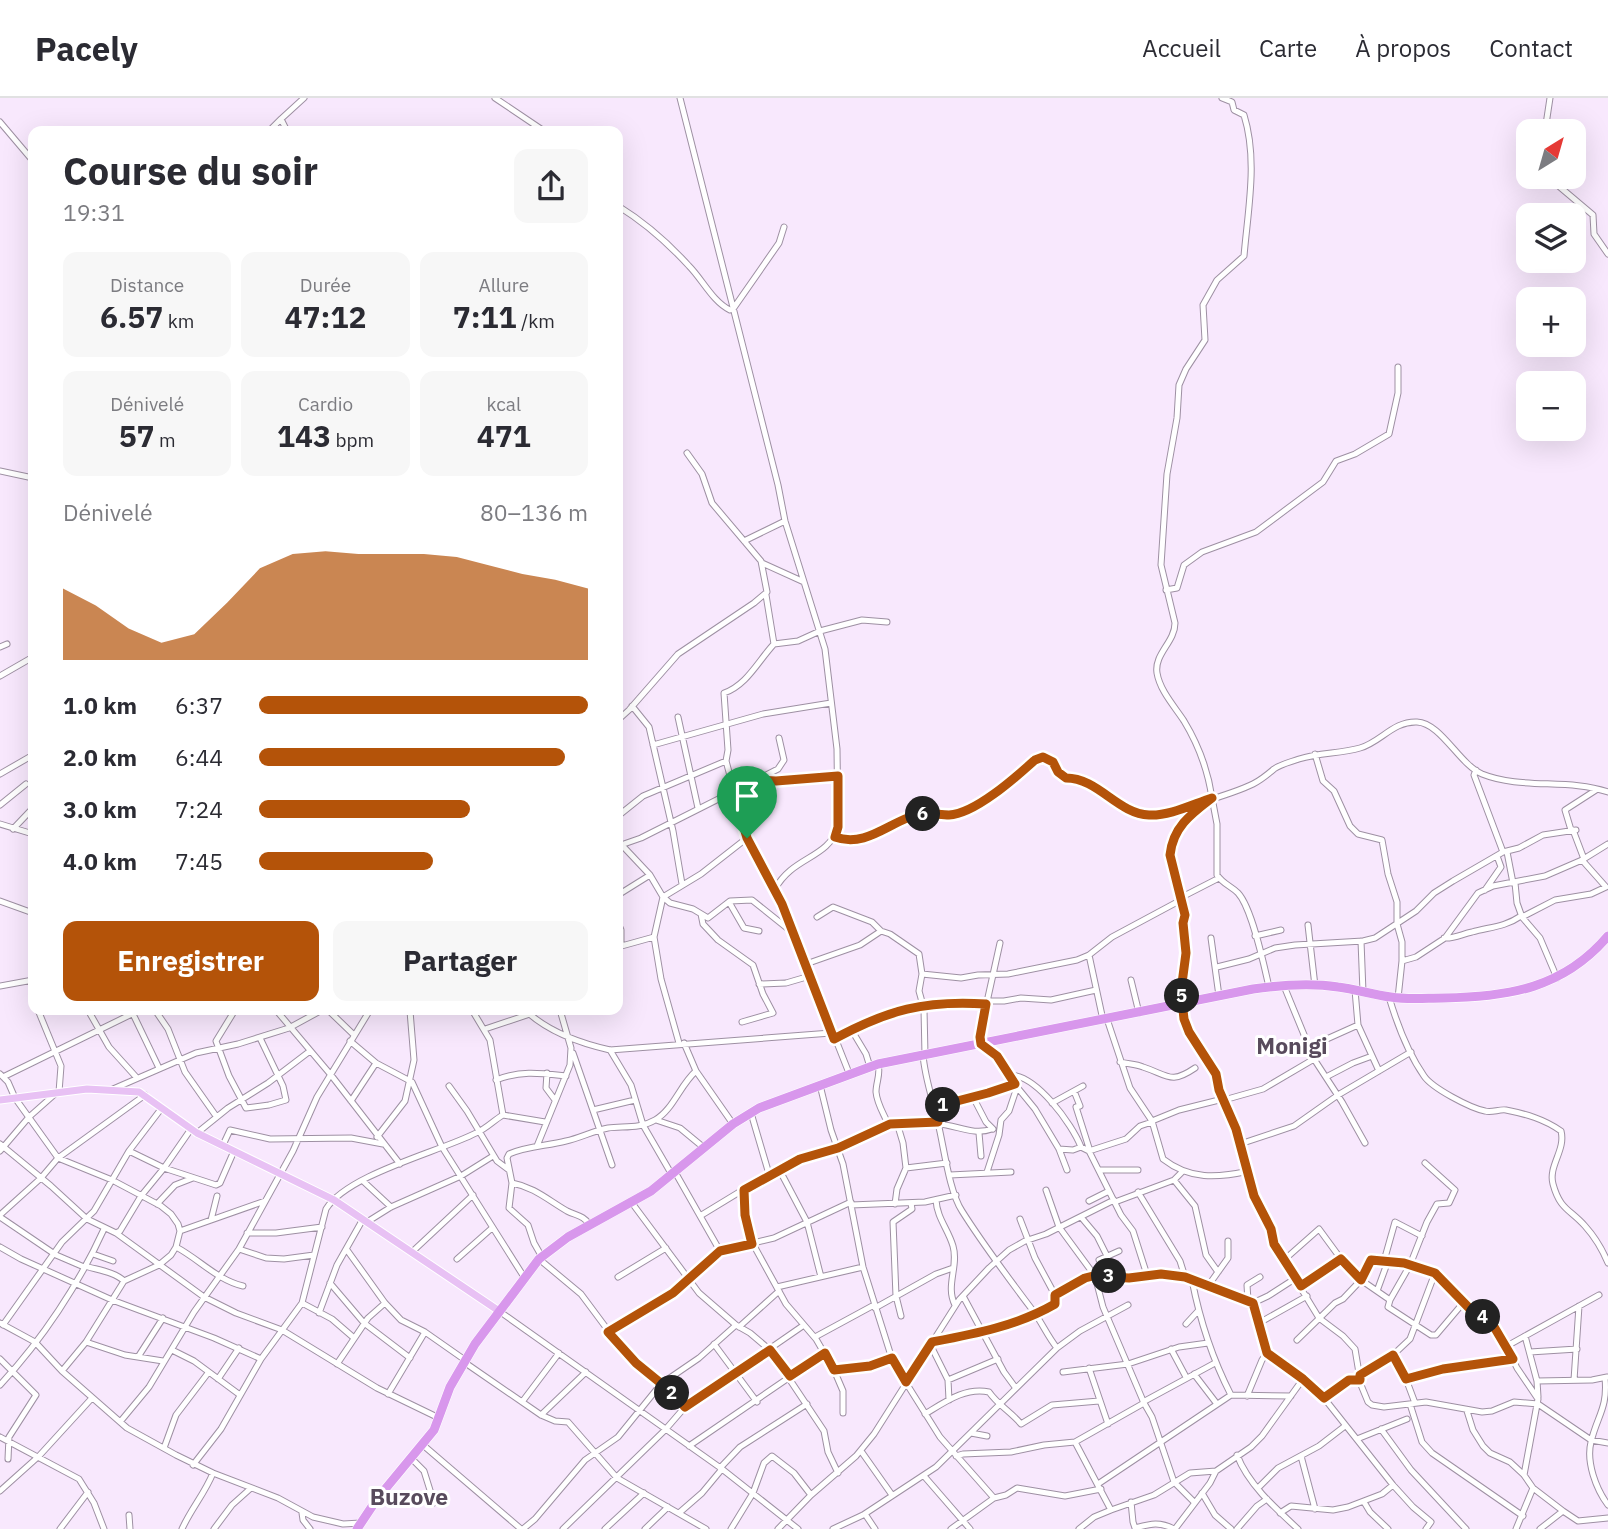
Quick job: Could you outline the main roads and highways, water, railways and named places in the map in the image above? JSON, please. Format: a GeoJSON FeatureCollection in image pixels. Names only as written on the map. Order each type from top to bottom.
{"type":"FeatureCollection","features":[{"type":"Feature","properties":{"kind":"highway"},"geometry":{"type":"LineString","coordinates":[[359,1526],[384,1490],[423,1445],[439,1418],[450,1387],[465,1361],[524,1277],[541,1258],[568,1237],[632,1203],[751,1113],[874,1065],[1269,987],[1315,986],[1394,998],[1490,996],[1518,992],[1557,978],[1586,958],[1608,936]]}},
{"type":"Feature","properties":{"kind":"main road"},"geometry":{"type":"LineString","coordinates":[[0,1100],[113,1089],[145,1095],[194,1131],[334,1200],[499,1311]]}},
{"type":"Feature","properties":{"kind":"district","name":"Monigi"},"geometry":{"type":"Point","coordinates":[1292,1046]}},
{"type":"Feature","properties":{"kind":"district","name":"Buzove"},"geometry":{"type":"Point","coordinates":[409,1497]}}]}
